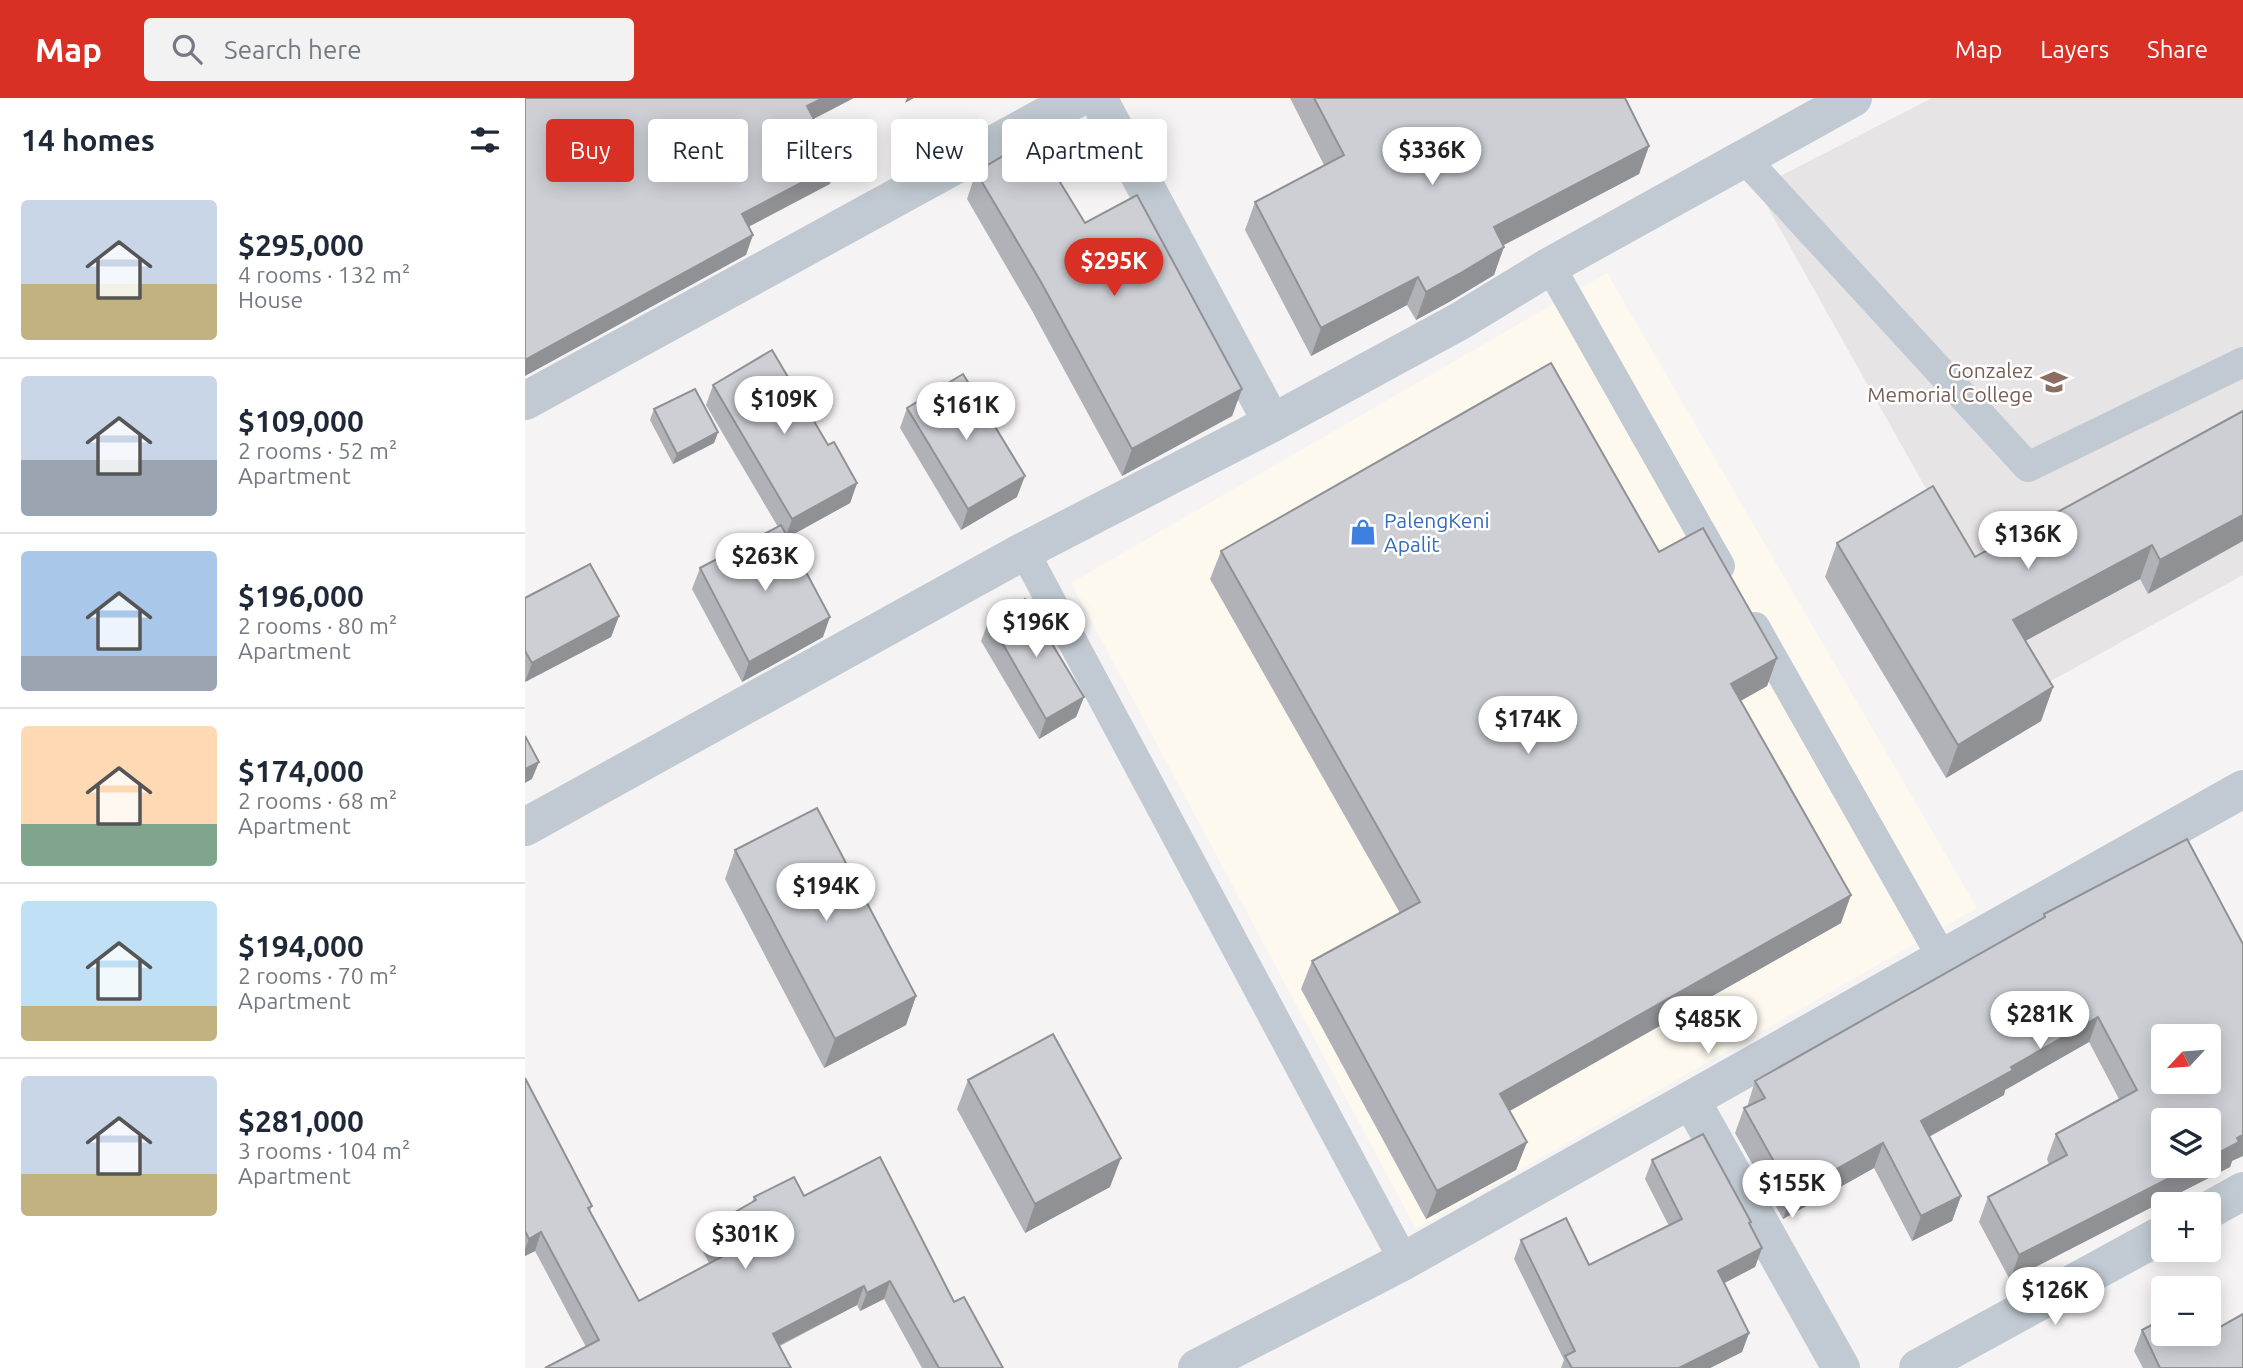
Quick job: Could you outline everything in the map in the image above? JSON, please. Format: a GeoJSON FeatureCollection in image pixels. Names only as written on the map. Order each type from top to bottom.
{"type":"FeatureCollection","features":[{"type":"Feature","properties":{"kind":"street"},"geometry":{"type":"LineString","coordinates":[[525,401],[1078,98]]}},
{"type":"Feature","properties":{"kind":"street"},"geometry":{"type":"LineString","coordinates":[[1098,98],[1272,423]]}},
{"type":"Feature","properties":{"kind":"street"},"geometry":{"type":"LineString","coordinates":[[525,827],[1024,551],[1272,423],[1460,321],[1550,266],[1853,98]]}},
{"type":"Feature","properties":{"kind":"street"},"geometry":{"type":"LineString","coordinates":[[1197,1368],[1404,1261],[2243,789]]}},
{"type":"Feature","properties":{"kind":"street"},"geometry":{"type":"LineString","coordinates":[[1691,1100],[1841,1368]]}},
{"type":"Feature","properties":{"kind":"street"},"geometry":{"type":"LineString","coordinates":[[2221,1203],[2243,1191]]}},
{"type":"Feature","properties":{"kind":"street"},"geometry":{"type":"LineString","coordinates":[[1919,1368],[2151,1241]]}},
{"type":"Feature","properties":{"kind":"lane"},"geometry":{"type":"LineString","coordinates":[[1744,158],[2028,467],[2243,362]]}},
{"type":"Feature","properties":{"kind":"lane"},"geometry":{"type":"LineString","coordinates":[[1550,266],[1943,959]]}},
{"type":"Feature","properties":{"kind":"lane"},"geometry":{"type":"LineString","coordinates":[[1024,551],[1404,1261]]}},
{"type":"Feature","properties":{"kind":"shaded area","name":"Gonzalez Memorial College"},"geometry":{"type":"Polygon","coordinates":[[[1932,98],[2243,98],[2243,575],[2038,688],[1757,188],[1932,98]]]}},
{"type":"Feature","properties":{"kind":"shaded area","name":"PalengKeni Apalit"},"geometry":{"type":"Polygon","coordinates":[[[1607,273],[1977,908],[1416,1229],[1071,583],[1607,273]]]}},
{"type":"Feature","properties":{"kind":"building"},"geometry":{"type":"Polygon","coordinates":[[[525,98],[823,98],[807,106],[814,119],[762,119],[762,182],[803,182],[742,214],[753,235],[525,360],[525,98]]]}},
{"type":"Feature","properties":{"kind":"building"},"geometry":{"type":"Polygon","coordinates":[[[1314,98],[1625,98],[1649,146],[1494,227],[1504,247],[1459,274],[1426,292],[1418,277],[1321,328],[1255,202],[1344,155],[1314,98]]]}},
{"type":"Feature","properties":{"kind":"building"},"geometry":{"type":"Polygon","coordinates":[[[1002,156],[1002,182],[1060,182],[1085,223],[1137,195],[1242,389],[1132,449],[1041,282],[982,182],[988,182],[988,165],[1002,156]]]}},
{"type":"Feature","properties":{"kind":"building"},"geometry":{"type":"Polygon","coordinates":[[[772,350],[828,445],[834,442],[857,483],[792,519],[713,385],[772,350]]]}},
{"type":"Feature","properties":{"kind":"building"},"geometry":{"type":"Polygon","coordinates":[[[1551,363],[1659,552],[1703,528],[1777,658],[1731,684],[1851,895],[1500,1094],[1527,1142],[1437,1191],[1312,961],[1420,902],[1221,551],[1551,363]]]}},
{"type":"Feature","properties":{"kind":"building"},"geometry":{"type":"Polygon","coordinates":[[[963,374],[1025,476],[968,509],[907,408],[963,374]]]}},
{"type":"Feature","properties":{"kind":"building"},"geometry":{"type":"Polygon","coordinates":[[[695,389],[718,432],[677,454],[654,409],[695,389]]]}},
{"type":"Feature","properties":{"kind":"building"},"geometry":{"type":"Polygon","coordinates":[[[2243,411],[2243,515],[2160,560],[2152,545],[2013,620],[2053,687],[1958,745],[1837,543],[1933,486],[1975,557],[2243,411]]]}},
{"type":"Feature","properties":{"kind":"building"},"geometry":{"type":"Polygon","coordinates":[[[781,525],[830,617],[749,662],[700,568],[781,525]]]}},
{"type":"Feature","properties":{"kind":"building"},"geometry":{"type":"Polygon","coordinates":[[[590,564],[619,616],[532,663],[525,651],[525,598],[590,564]]]}},
{"type":"Feature","properties":{"kind":"building"},"geometry":{"type":"Polygon","coordinates":[[[1025,599],[1084,697],[1046,719],[989,620],[1025,599]]]}},
{"type":"Feature","properties":{"kind":"building"},"geometry":{"type":"Polygon","coordinates":[[[525,736],[539,762],[525,769],[525,736]]]}},
{"type":"Feature","properties":{"kind":"building"},"geometry":{"type":"Polygon","coordinates":[[[817,808],[916,996],[835,1039],[735,850],[817,808]]]}},
{"type":"Feature","properties":{"kind":"building"},"geometry":{"type":"Polygon","coordinates":[[[2187,839],[2243,944],[2243,1135],[2237,1138],[2239,1142],[2221,1152],[2221,1108],[2151,1108],[2151,1178],[2170,1178],[2019,1255],[1988,1197],[2067,1155],[2056,1134],[2137,1090],[2098,1017],[2011,1067],[2013,1070],[1921,1121],[1961,1196],[1921,1216],[1883,1143],[1792,1194],[1744,1108],[1765,1098],[1755,1081],[2045,917],[2044,914],[2187,839]]]}},
{"type":"Feature","properties":{"kind":"building"},"geometry":{"type":"Polygon","coordinates":[[[1053,1034],[1121,1158],[1035,1204],[968,1080],[1053,1034]]]}},
{"type":"Feature","properties":{"kind":"building"},"geometry":{"type":"Polygon","coordinates":[[[525,1078],[592,1206],[588,1208],[639,1301],[723,1256],[707,1228],[756,1200],[754,1197],[794,1177],[804,1196],[880,1157],[954,1302],[964,1297],[1003,1368],[939,1368],[890,1281],[867,1293],[864,1286],[773,1334],[791,1368],[545,1368],[599,1340],[541,1232],[529,1239],[525,1231],[525,1078]]]}},
{"type":"Feature","properties":{"kind":"building"},"geometry":{"type":"Polygon","coordinates":[[[1703,1134],[1751,1222],[1749,1223],[1762,1248],[1718,1271],[1749,1333],[1679,1368],[1572,1368],[1565,1356],[1575,1351],[1521,1240],[1566,1218],[1589,1265],[1682,1219],[1652,1160],[1703,1134]]]}},
{"type":"Feature","properties":{"kind":"building"},"geometry":{"type":"Polygon","coordinates":[[[2243,1314],[2243,1368],[2160,1368],[2142,1330],[2151,1325],[2151,1346],[2221,1346],[2221,1326],[2243,1314]]]}},
{"type":"Feature","properties":{"kind":"place","name":"Gonzalez Memorial College"},"geometry":{"type":"Point","coordinates":[2054,382]}},
{"type":"Feature","properties":{"kind":"place","name":"PalengKeni Apalit"},"geometry":{"type":"Point","coordinates":[1363,532]}}]}
